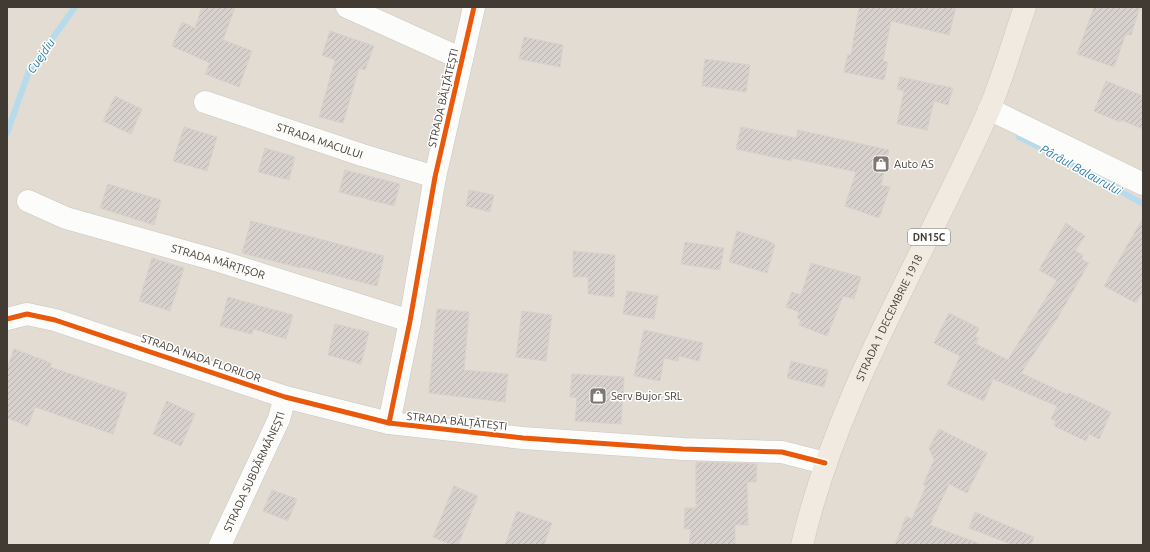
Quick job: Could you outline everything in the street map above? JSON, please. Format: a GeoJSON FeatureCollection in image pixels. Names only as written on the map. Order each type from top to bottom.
{"type":"FeatureCollection","features":[{"type":"Feature","properties":{"kind":"main road","name":"STRADA 1 DECEMBRIE 1918"},"geometry":{"type":"LineString","coordinates":[[802,545],[815,492],[839,425],[870,355],[957,179],[989,108],[1025,7]]}},
{"type":"Feature","properties":{"kind":"street"},"geometry":{"type":"LineString","coordinates":[[347,7],[462,59]]}},
{"type":"Feature","properties":{"kind":"street","name":"STRADA BĂLȚĂTEȘTI"},"geometry":{"type":"LineString","coordinates":[[474,7],[435,177],[410,321],[389,423],[522,438],[683,449],[782,452],[825,463]]}},
{"type":"Feature","properties":{"kind":"street","name":"STRADA MACULUI"},"geometry":{"type":"LineString","coordinates":[[205,102],[362,155],[435,177]]}},
{"type":"Feature","properties":{"kind":"street"},"geometry":{"type":"LineString","coordinates":[[989,108],[1143,184]]}},
{"type":"Feature","properties":{"kind":"street","name":"STRADA MĂRȚIȘOR"},"geometry":{"type":"LineString","coordinates":[[28,201],[66,218],[219,260],[410,321]]}},
{"type":"Feature","properties":{"kind":"street","name":"STRADA NADA FLORILOR"},"geometry":{"type":"LineString","coordinates":[[7,319],[27,314],[55,320],[285,397],[389,423]]}},
{"type":"Feature","properties":{"kind":"street","name":"STRADA SUBDĂRMĂNEȘTI"},"geometry":{"type":"LineString","coordinates":[[220,545],[279,419],[285,397]]}},
{"type":"Feature","properties":{"kind":"shaded area"},"geometry":{"type":"Polygon","coordinates":[[[7,7],[1143,7],[1143,545],[7,545],[7,7]]]}},
{"type":"Feature","properties":{"kind":"building"},"geometry":{"type":"Polygon","coordinates":[[[202,7],[235,7],[223,40],[252,51],[239,87],[205,74],[210,63],[172,46],[182,22],[195,28],[202,7]]]}},
{"type":"Feature","properties":{"kind":"building"},"geometry":{"type":"Polygon","coordinates":[[[859,7],[956,7],[949,35],[891,21],[883,61],[888,62],[884,80],[844,72],[848,54],[851,55],[859,7]]]}},
{"type":"Feature","properties":{"kind":"building"},"geometry":{"type":"Polygon","coordinates":[[[1094,7],[1140,7],[1131,35],[1126,34],[1114,67],[1077,54],[1094,7]]]}},
{"type":"Feature","properties":{"kind":"building"},"geometry":{"type":"Polygon","coordinates":[[[330,31],[374,46],[365,70],[359,68],[343,123],[319,117],[335,60],[322,55],[330,31]]]}},
{"type":"Feature","properties":{"kind":"building"},"geometry":{"type":"Polygon","coordinates":[[[524,37],[563,45],[560,67],[519,59],[524,37]]]}},
{"type":"Feature","properties":{"kind":"building"},"geometry":{"type":"Polygon","coordinates":[[[705,59],[750,65],[746,92],[702,86],[705,59]]]}},
{"type":"Feature","properties":{"kind":"building"},"geometry":{"type":"Polygon","coordinates":[[[900,77],[953,88],[948,105],[934,101],[927,130],[897,124],[904,91],[897,89],[900,77]]]}},
{"type":"Feature","properties":{"kind":"building"},"geometry":{"type":"Polygon","coordinates":[[[1106,81],[1143,96],[1143,129],[1121,120],[1120,122],[1094,111],[1106,81]]]}},
{"type":"Feature","properties":{"kind":"building"},"geometry":{"type":"Polygon","coordinates":[[[115,96],[142,109],[131,134],[103,121],[115,96]]]}},
{"type":"Feature","properties":{"kind":"building"},"geometry":{"type":"Polygon","coordinates":[[[184,127],[217,137],[207,171],[173,161],[184,127]]]}},
{"type":"Feature","properties":{"kind":"building"},"geometry":{"type":"Polygon","coordinates":[[[741,127],[796,138],[798,130],[889,150],[881,185],[890,187],[879,218],[845,206],[856,172],[792,158],[791,161],[736,149],[741,127]]]}},
{"type":"Feature","properties":{"kind":"building"},"geometry":{"type":"Polygon","coordinates":[[[265,148],[295,157],[289,180],[258,172],[265,148]]]}},
{"type":"Feature","properties":{"kind":"building"},"geometry":{"type":"Polygon","coordinates":[[[345,170],[400,184],[394,206],[339,192],[345,170]]]}},
{"type":"Feature","properties":{"kind":"building"},"geometry":{"type":"Polygon","coordinates":[[[108,184],[161,200],[154,225],[100,208],[108,184]]]}},
{"type":"Feature","properties":{"kind":"building"},"geometry":{"type":"Polygon","coordinates":[[[469,190],[494,195],[490,212],[466,206],[469,190]]]}},
{"type":"Feature","properties":{"kind":"building"},"geometry":{"type":"Polygon","coordinates":[[[1143,218],[1143,291],[1136,303],[1104,286],[1143,218]]]}},
{"type":"Feature","properties":{"kind":"building"},"geometry":{"type":"Polygon","coordinates":[[[251,221],[384,256],[377,286],[242,253],[251,221]]]}},
{"type":"Feature","properties":{"kind":"building"},"geometry":{"type":"Polygon","coordinates":[[[1066,223],[1085,236],[1075,251],[1083,255],[1081,259],[1089,263],[1058,317],[1021,373],[1068,395],[1069,393],[1111,412],[1099,439],[1089,434],[1086,441],[1054,426],[1056,421],[1051,419],[1057,406],[993,379],[984,401],[947,385],[960,356],[934,343],[949,313],[979,328],[975,337],[979,338],[976,344],[1008,360],[1057,280],[1039,270],[1066,223]]]}},
{"type":"Feature","properties":{"kind":"building"},"geometry":{"type":"Polygon","coordinates":[[[737,231],[769,241],[775,245],[767,273],[729,262],[737,231]]]}},
{"type":"Feature","properties":{"kind":"building"},"geometry":{"type":"Polygon","coordinates":[[[685,242],[724,248],[720,270],[681,264],[685,242]]]}},
{"type":"Feature","properties":{"kind":"building"},"geometry":{"type":"Polygon","coordinates":[[[573,251],[615,255],[614,297],[588,294],[588,277],[573,277],[573,251]]]}},
{"type":"Feature","properties":{"kind":"building"},"geometry":{"type":"Polygon","coordinates":[[[152,258],[184,268],[170,311],[139,301],[152,258]]]}},
{"type":"Feature","properties":{"kind":"building"},"geometry":{"type":"Polygon","coordinates":[[[811,263],[861,277],[854,299],[843,296],[827,336],[799,325],[801,320],[797,318],[799,312],[786,307],[792,292],[801,295],[811,263]]]}},
{"type":"Feature","properties":{"kind":"building"},"geometry":{"type":"Polygon","coordinates":[[[627,291],[658,296],[654,319],[623,314],[627,291]]]}},
{"type":"Feature","properties":{"kind":"building"},"geometry":{"type":"Polygon","coordinates":[[[228,297],[293,315],[286,339],[253,329],[252,334],[220,326],[228,297]]]}},
{"type":"Feature","properties":{"kind":"building"},"geometry":{"type":"Polygon","coordinates":[[[437,309],[469,312],[464,370],[508,374],[505,402],[429,393],[437,309]]]}},
{"type":"Feature","properties":{"kind":"building"},"geometry":{"type":"Polygon","coordinates":[[[522,311],[552,315],[546,361],[516,357],[522,311]]]}},
{"type":"Feature","properties":{"kind":"building"},"geometry":{"type":"Polygon","coordinates":[[[335,324],[369,332],[361,364],[328,355],[335,324]]]}},
{"type":"Feature","properties":{"kind":"building"},"geometry":{"type":"Polygon","coordinates":[[[644,330],[703,343],[699,361],[679,356],[678,361],[664,358],[660,381],[634,376],[644,330]]]}},
{"type":"Feature","properties":{"kind":"building"},"geometry":{"type":"Polygon","coordinates":[[[14,349],[51,363],[50,367],[127,393],[113,434],[35,407],[28,426],[7,418],[7,369],[14,349]]]}},
{"type":"Feature","properties":{"kind":"building"},"geometry":{"type":"Polygon","coordinates":[[[791,361],[828,370],[824,387],[787,378],[791,361]]]}},
{"type":"Feature","properties":{"kind":"building"},"geometry":{"type":"Polygon","coordinates":[[[572,374],[624,377],[621,424],[575,421],[577,398],[570,397],[572,374]]]}},
{"type":"Feature","properties":{"kind":"building"},"geometry":{"type":"Polygon","coordinates":[[[167,401],[195,414],[181,446],[153,434],[167,401]]]}},
{"type":"Feature","properties":{"kind":"building"},"geometry":{"type":"Polygon","coordinates":[[[939,429],[987,453],[967,493],[949,484],[930,525],[978,543],[978,545],[895,545],[906,516],[912,519],[926,486],[923,485],[934,460],[929,448],[939,429]]]}},
{"type":"Feature","properties":{"kind":"building"},"geometry":{"type":"Polygon","coordinates":[[[696,462],[757,464],[756,482],[747,482],[748,525],[735,525],[735,545],[689,545],[691,529],[684,529],[685,508],[696,508],[696,462]]]}},
{"type":"Feature","properties":{"kind":"building"},"geometry":{"type":"Polygon","coordinates":[[[454,486],[478,496],[458,545],[452,545],[433,537],[454,486]]]}},
{"type":"Feature","properties":{"kind":"building"},"geometry":{"type":"Polygon","coordinates":[[[272,490],[297,499],[288,521],[263,511],[272,490]]]}},
{"type":"Feature","properties":{"kind":"building"},"geometry":{"type":"Polygon","coordinates":[[[517,511],[552,523],[544,545],[505,545],[517,511]]]}},
{"type":"Feature","properties":{"kind":"building"},"geometry":{"type":"Polygon","coordinates":[[[975,512],[1034,537],[1031,545],[1013,545],[969,528],[975,512]]]}},
{"type":"Feature","properties":{"kind":"waterway","name":"Cuejdiu"},"geometry":{"type":"LineString","coordinates":[[7,133],[29,71],[75,7]]}},
{"type":"Feature","properties":{"kind":"waterway","name":"Pârâul Balaurului"},"geometry":{"type":"LineString","coordinates":[[1019,137],[1064,159],[1143,204]]}},
{"type":"Feature","properties":{"kind":"cycle path"},"geometry":{"type":"LineString","coordinates":[[389,423],[410,321],[435,177],[474,7]]}},
{"type":"Feature","properties":{"kind":"cycle path"},"geometry":{"type":"LineString","coordinates":[[7,319],[27,314],[55,320],[285,397],[389,423],[523,438],[683,449],[782,452],[825,463]]}},
{"type":"Feature","properties":{"kind":"place","name":"Auto AS"},"geometry":{"type":"Point","coordinates":[881,164]}},
{"type":"Feature","properties":{"kind":"place","name":"Serv Bujor SRL"},"geometry":{"type":"Point","coordinates":[598,396]}}]}
